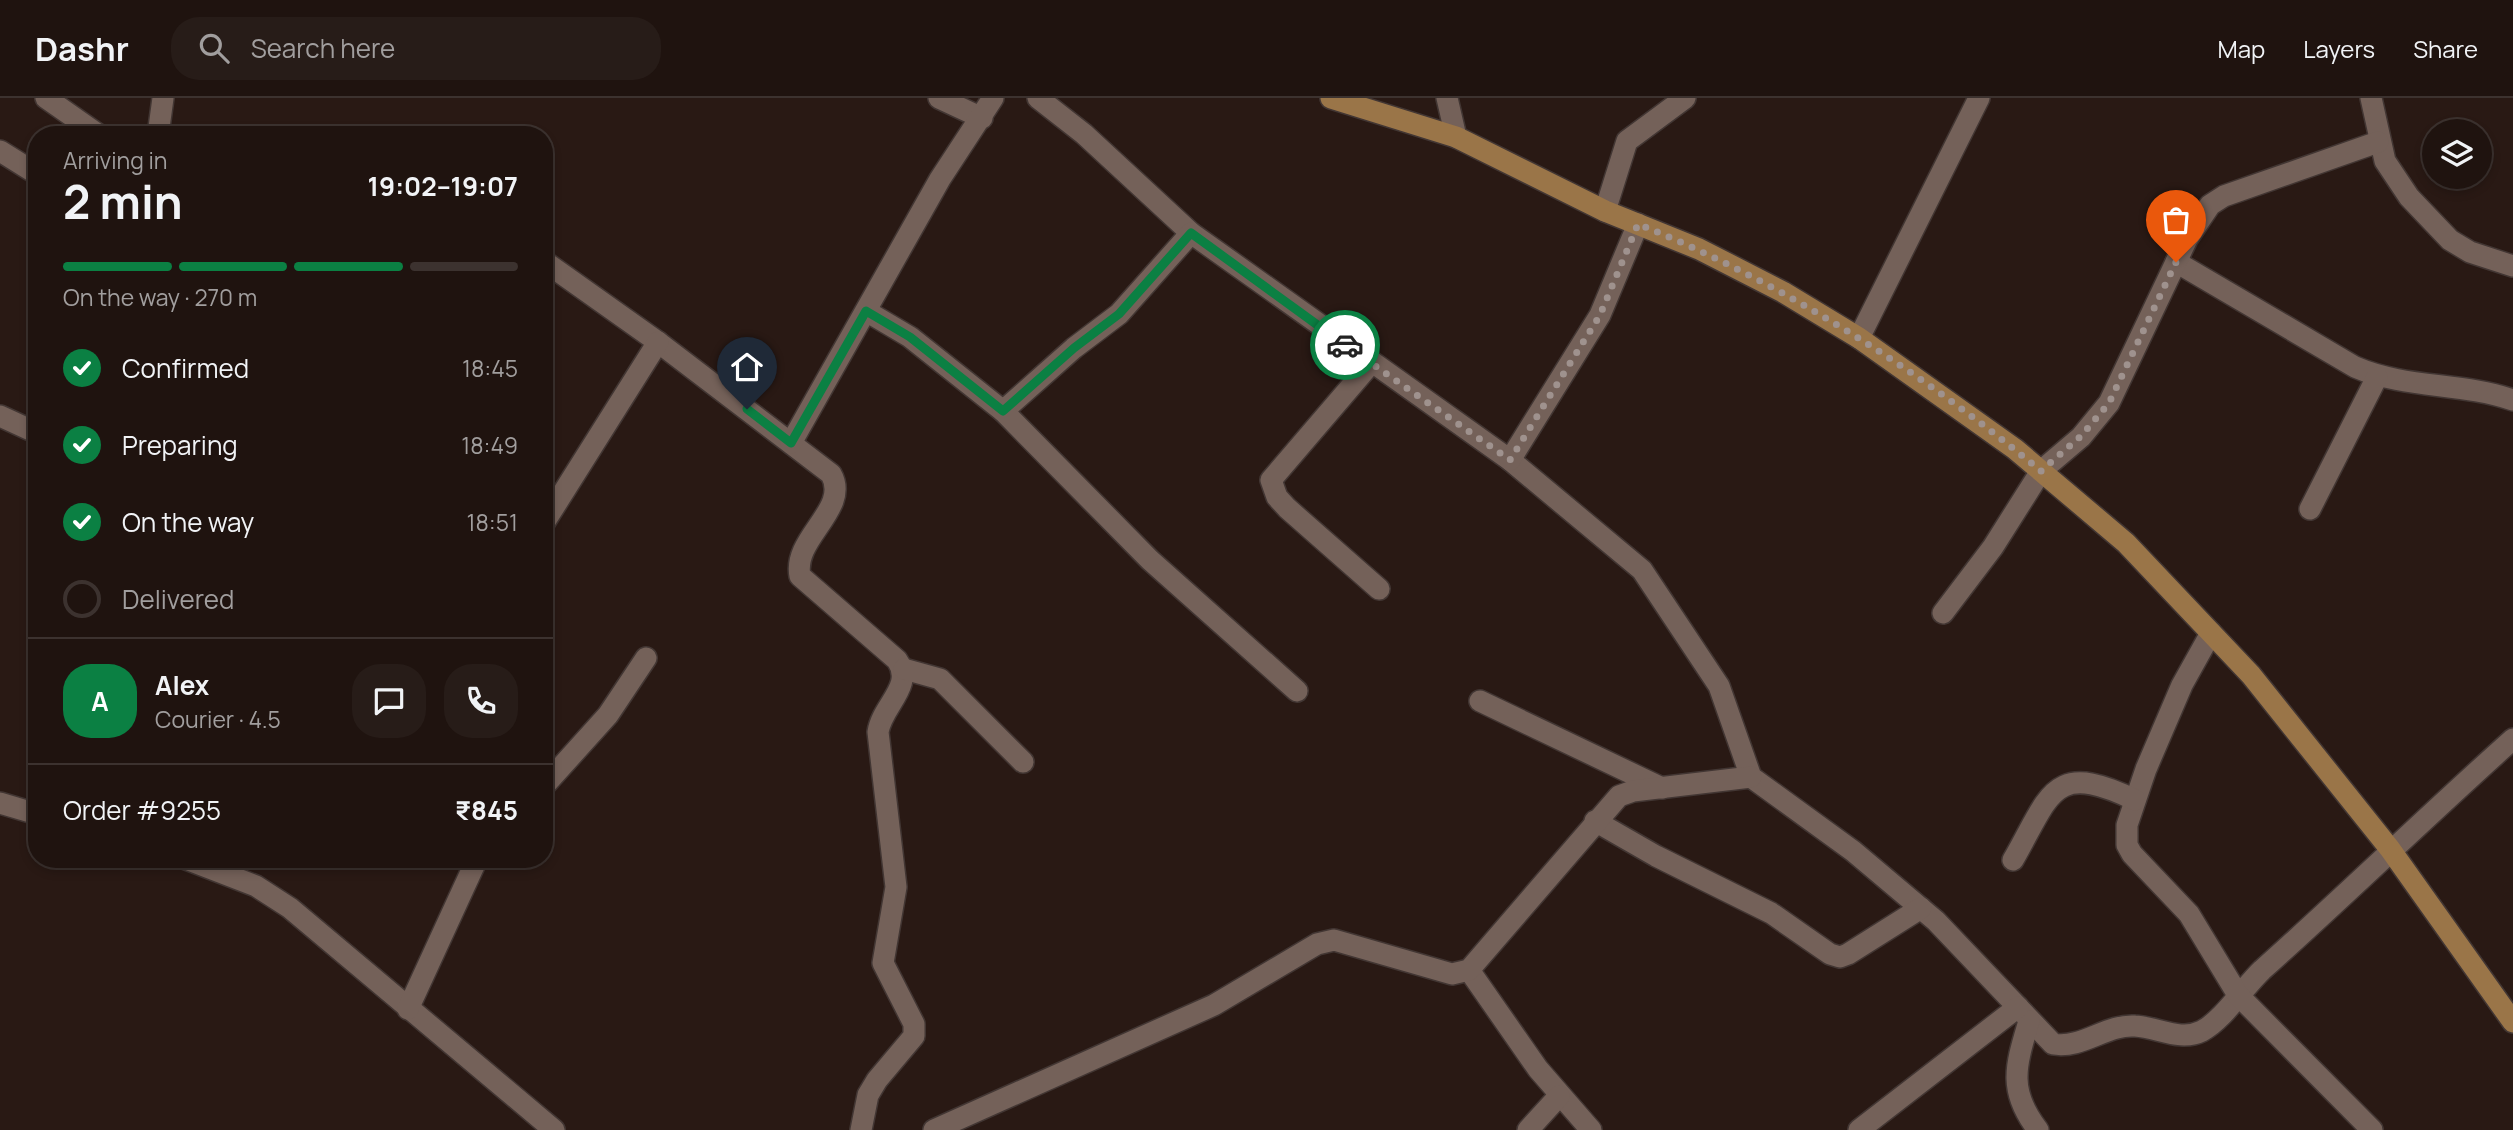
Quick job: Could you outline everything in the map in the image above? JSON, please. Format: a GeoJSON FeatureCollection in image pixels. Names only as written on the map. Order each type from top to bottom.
{"type":"FeatureCollection","features":[{"type":"Feature","properties":{"kind":"main road"},"geometry":{"type":"LineString","coordinates":[[1331,98],[1456,137],[1605,211],[1699,249],[1783,292],[1859,338],[2041,471],[2126,543],[2251,675],[2390,849],[2513,1022]]}},
{"type":"Feature","properties":{"kind":"street"},"geometry":{"type":"LineString","coordinates":[[46,98],[86,126]]}},
{"type":"Feature","properties":{"kind":"street"},"geometry":{"type":"LineString","coordinates":[[159,126],[163,98]]}},
{"type":"Feature","properties":{"kind":"street"},"geometry":{"type":"LineString","coordinates":[[939,98],[982,118]]}},
{"type":"Feature","properties":{"kind":"street"},"geometry":{"type":"LineString","coordinates":[[791,443],[940,179],[993,98]]}},
{"type":"Feature","properties":{"kind":"street"},"geometry":{"type":"LineString","coordinates":[[1038,98],[1084,134],[1191,233],[1510,460],[1642,570],[1719,687],[1751,777],[1853,851],[1921,908],[1961,945],[2044,1038],[2061,1045],[2073,1045],[2134,1025],[2192,1035],[2205,1030],[2238,995],[2322,919],[2390,849],[2513,739]]}},
{"type":"Feature","properties":{"kind":"street"},"geometry":{"type":"LineString","coordinates":[[1447,98],[1456,137]]}},
{"type":"Feature","properties":{"kind":"street"},"geometry":{"type":"LineString","coordinates":[[1605,211],[1627,141],[1685,98]]}},
{"type":"Feature","properties":{"kind":"street"},"geometry":{"type":"LineString","coordinates":[[1859,338],[1979,98]]}},
{"type":"Feature","properties":{"kind":"street"},"geometry":{"type":"LineString","coordinates":[[2371,98],[2378,142],[2385,160],[2435,227],[2470,252],[2513,266]]}},
{"type":"Feature","properties":{"kind":"street"},"geometry":{"type":"LineString","coordinates":[[1943,613],[1993,547],[2041,471],[2081,436],[2109,403],[2194,226],[2210,205],[2224,196],[2378,142]]}},
{"type":"Feature","properties":{"kind":"street"},"geometry":{"type":"LineString","coordinates":[[0,151],[28,168]]}},
{"type":"Feature","properties":{"kind":"street"},"geometry":{"type":"LineString","coordinates":[[1510,460],[1600,315],[1638,224]]}},
{"type":"Feature","properties":{"kind":"street"},"geometry":{"type":"LineString","coordinates":[[1003,411],[1074,348],[1119,314],[1191,233]]}},
{"type":"Feature","properties":{"kind":"street"},"geometry":{"type":"LineString","coordinates":[[2176,262],[2354,367],[2377,377],[2488,392],[2513,400]]}},
{"type":"Feature","properties":{"kind":"street"},"geometry":{"type":"LineString","coordinates":[[553,268],[657,342],[831,474],[836,483],[833,503],[800,552],[800,576],[904,669],[940,679],[1023,762]]}},
{"type":"Feature","properties":{"kind":"street"},"geometry":{"type":"LineString","coordinates":[[866,311],[910,337],[1003,411],[1150,560],[1297,691]]}},
{"type":"Feature","properties":{"kind":"street"},"geometry":{"type":"LineString","coordinates":[[553,509],[657,342]]}},
{"type":"Feature","properties":{"kind":"street"},"geometry":{"type":"LineString","coordinates":[[1372,362],[1271,481],[1277,498],[1379,589]]}},
{"type":"Feature","properties":{"kind":"street"},"geometry":{"type":"LineString","coordinates":[[2310,509],[2377,377]]}},
{"type":"Feature","properties":{"kind":"street"},"geometry":{"type":"LineString","coordinates":[[0,416],[28,429]]}},
{"type":"Feature","properties":{"kind":"street"},"geometry":{"type":"LineString","coordinates":[[2211,633],[2182,685],[2135,800],[2127,825],[2127,845],[2132,855],[2189,914],[2205,936],[2238,995],[2372,1130]]}},
{"type":"Feature","properties":{"kind":"street"},"geometry":{"type":"LineString","coordinates":[[553,776],[608,715],[646,658]]}},
{"type":"Feature","properties":{"kind":"street"},"geometry":{"type":"LineString","coordinates":[[861,1130],[868,1095],[877,1080],[914,1036],[914,1024],[883,963],[896,887],[878,732],[884,713],[904,678],[904,669]]}},
{"type":"Feature","properties":{"kind":"street"},"geometry":{"type":"LineString","coordinates":[[1480,701],[1664,789]]}},
{"type":"Feature","properties":{"kind":"street"},"geometry":{"type":"LineString","coordinates":[[934,1130],[1214,1005],[1317,944],[1334,940],[1452,974],[1469,970],[1528,905],[1595,821],[1619,796],[1633,791],[1751,777]]}},
{"type":"Feature","properties":{"kind":"street"},"geometry":{"type":"LineString","coordinates":[[2013,860],[2052,793],[2062,785],[2085,780],[2104,785],[2135,800]]}},
{"type":"Feature","properties":{"kind":"street"},"geometry":{"type":"LineString","coordinates":[[0,803],[28,811]]}},
{"type":"Feature","properties":{"kind":"street"},"geometry":{"type":"LineString","coordinates":[[1595,821],[1656,856],[1745,898],[1830,954],[1840,957],[1921,908]]}},
{"type":"Feature","properties":{"kind":"street"},"geometry":{"type":"LineString","coordinates":[[209,868],[256,886],[290,908],[554,1130]]}},
{"type":"Feature","properties":{"kind":"street"},"geometry":{"type":"LineString","coordinates":[[408,1009],[473,868]]}},
{"type":"Feature","properties":{"kind":"street"},"geometry":{"type":"LineString","coordinates":[[1469,970],[1559,1096],[1591,1130]]}},
{"type":"Feature","properties":{"kind":"street"},"geometry":{"type":"LineString","coordinates":[[1859,1130],[2023,1014]]}},
{"type":"Feature","properties":{"kind":"street"},"geometry":{"type":"LineString","coordinates":[[2023,1014],[2016,1063],[2016,1089],[2038,1130]]}},
{"type":"Feature","properties":{"kind":"street"},"geometry":{"type":"LineString","coordinates":[[1528,1130],[1559,1096]]}},
{"type":"Feature","properties":{"kind":"way so far"},"geometry":{"type":"LineString","coordinates":[[1345,345],[1510,460],[1600,315],[1638,224],[1699,249],[1783,292],[1859,338],[2015,449],[2041,471],[2081,436],[2109,403],[2176,262]]}},
{"type":"Feature","properties":{"kind":"route"},"geometry":{"type":"LineString","coordinates":[[747,409],[791,443],[866,311],[910,337],[1003,411],[1074,348],[1119,314],[1191,233],[1345,345]]}}]}
